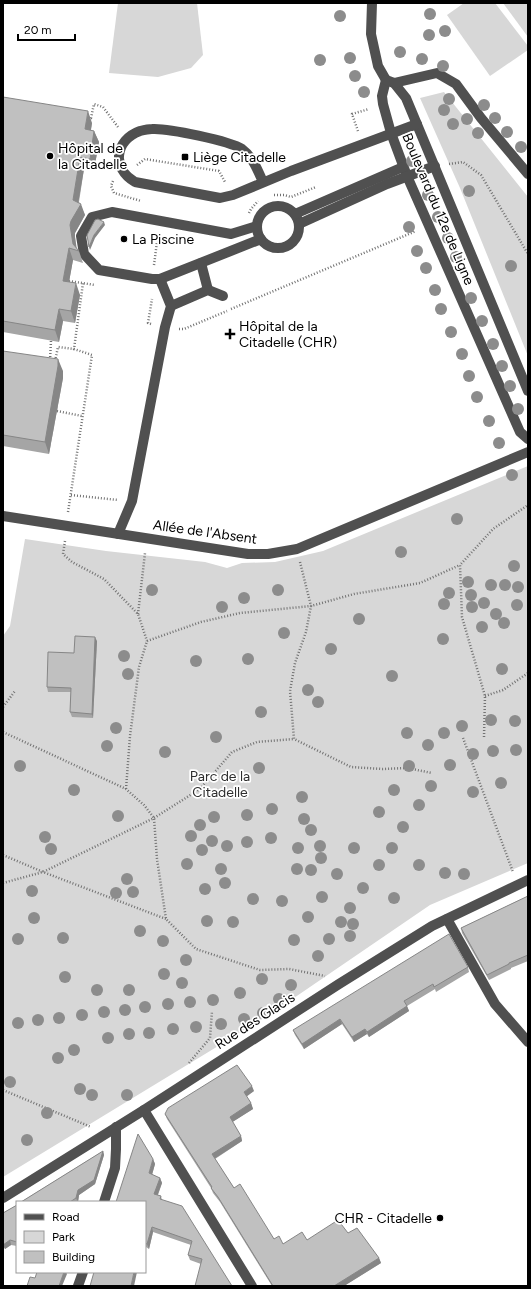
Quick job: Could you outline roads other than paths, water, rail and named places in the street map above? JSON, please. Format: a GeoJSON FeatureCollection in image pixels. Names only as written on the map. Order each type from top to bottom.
{"type":"FeatureCollection","features":[{"type":"Feature","properties":{"kind":"street"},"geometry":{"type":"LineString","coordinates":[[372,3],[371,34],[378,66],[390,81],[437,73],[456,84],[481,118],[528,174]]}},
{"type":"Feature","properties":{"kind":"street","name":"Boulevard du 12e de Ligne"},"geometry":{"type":"LineString","coordinates":[[528,391],[406,98],[390,81],[382,96],[391,133],[405,172],[520,432],[528,439]]}},
{"type":"Feature","properties":{"kind":"street"},"geometry":{"type":"LineString","coordinates":[[263,182],[254,162],[242,149],[222,141],[153,129],[142,130],[134,134],[122,144],[120,149],[120,166],[127,178],[135,182],[220,198],[233,195],[263,182],[417,124]]}},
{"type":"Feature","properties":{"kind":"street"},"geometry":{"type":"LineString","coordinates":[[295,214],[405,172],[434,166]]}},
{"type":"Feature","properties":{"kind":"street"},"geometry":{"type":"LineString","coordinates":[[299,224],[387,184],[405,172]]}},
{"type":"Feature","properties":{"kind":"street"},"geometry":{"type":"LineString","coordinates":[[280,206],[295,214],[299,224],[295,240],[287,246],[278,248],[265,244],[260,239],[257,226],[259,218],[264,211],[272,207],[280,206]]}},
{"type":"Feature","properties":{"kind":"street"},"geometry":{"type":"LineString","coordinates":[[257,226],[232,234],[112,212],[92,217],[81,236],[84,254],[98,270],[156,279],[202,263],[260,239]]}},
{"type":"Feature","properties":{"kind":"street"},"geometry":{"type":"LineString","coordinates":[[202,263],[208,290]]}},
{"type":"Feature","properties":{"kind":"street"},"geometry":{"type":"LineString","coordinates":[[118,534],[132,501],[165,327],[171,306],[156,279]]}},
{"type":"Feature","properties":{"kind":"street"},"geometry":{"type":"LineString","coordinates":[[171,306],[208,290],[223,296]]}},
{"type":"Feature","properties":{"kind":"street","name":"Allée de l'Absent"},"geometry":{"type":"LineString","coordinates":[[3,516],[248,554],[268,554],[297,549],[528,452]]}},
{"type":"Feature","properties":{"kind":"street","name":"Rue des Glacis"},"geometry":{"type":"LineString","coordinates":[[3,1198],[144,1110],[339,984],[447,919],[528,880]]}},
{"type":"Feature","properties":{"kind":"street"},"geometry":{"type":"LineString","coordinates":[[447,919],[495,1004],[528,1042]]}},
{"type":"Feature","properties":{"kind":"street"},"geometry":{"type":"LineString","coordinates":[[144,1110],[252,1286]]}},
{"type":"Feature","properties":{"kind":"street"},"geometry":{"type":"LineString","coordinates":[[104,1201],[115,1168],[116,1127]]}},
{"type":"Feature","properties":{"kind":"street"},"geometry":{"type":"LineString","coordinates":[[78,1286],[83,1273]]}},
{"type":"Feature","properties":{"kind":"place","name":"Hôpital de la Citadelle"},"geometry":{"type":"Point","coordinates":[50,156]}},
{"type":"Feature","properties":{"kind":"place","name":"Liège Citadelle"},"geometry":{"type":"Point","coordinates":[185,157]}},
{"type":"Feature","properties":{"kind":"place","name":"La Piscine"},"geometry":{"type":"Point","coordinates":[124,239]}},
{"type":"Feature","properties":{"kind":"place","name":"Hôpital de la Citadelle (CHR)"},"geometry":{"type":"Point","coordinates":[230,334]}},
{"type":"Feature","properties":{"kind":"place","name":"CHR - Citadelle"},"geometry":{"type":"Point","coordinates":[440,1218]}},
{"type":"Feature","properties":{"kind":"park label","name":"Parc de la Citadelle"},"geometry":{"type":"Point","coordinates":[220,784]}}]}
